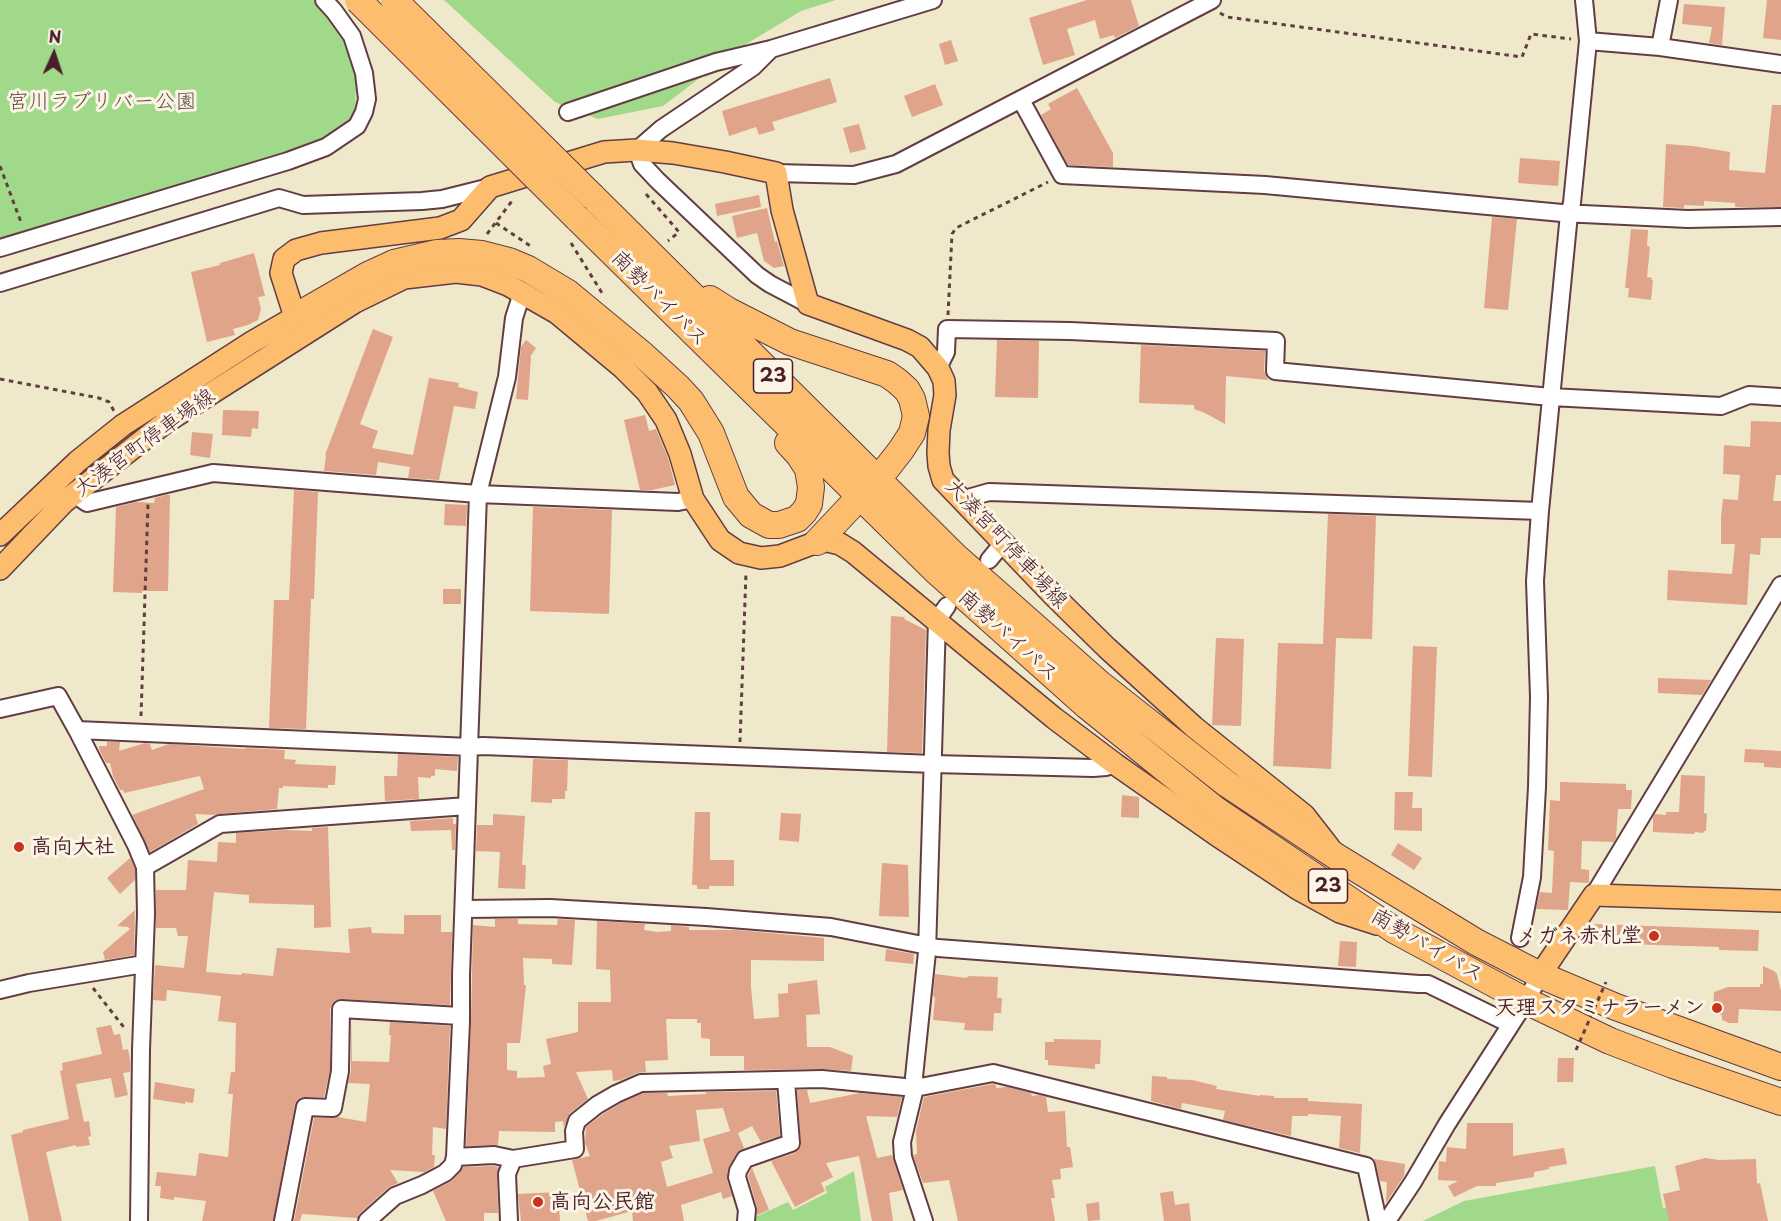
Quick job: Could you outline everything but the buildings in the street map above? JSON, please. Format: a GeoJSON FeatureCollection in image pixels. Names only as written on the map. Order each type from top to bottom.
{"type":"FeatureCollection","features":[{"type":"Feature","properties":{"kind":"highway","name":"南勢バイパス"},"geometry":{"type":"LineString","coordinates":[[358,0],[573,229],[936,571],[1087,706],[1216,810],[1395,930],[1526,1001],[1611,1041],[1781,1102]]}},
{"type":"Feature","properties":{"kind":"highway","name":"南勢バイパス"},"geometry":{"type":"LineString","coordinates":[[394,0],[955,556],[1100,684],[1227,784],[1337,857],[1476,942],[1540,975],[1616,1007],[1781,1067]]}},
{"type":"Feature","properties":{"kind":"highway"},"geometry":{"type":"LineString","coordinates":[[592,196],[661,249],[709,298],[729,311],[790,342],[886,374],[907,390],[916,416],[912,433],[887,468]]}},
{"type":"Feature","properties":{"kind":"highway"},"geometry":{"type":"LineString","coordinates":[[299,325],[368,274],[394,263],[437,253],[459,252],[482,254],[509,261],[528,269],[568,293],[644,355],[678,387],[691,401],[711,433],[736,497],[751,515],[769,525],[779,525],[797,519],[809,504],[811,487],[808,469],[799,455],[573,229]]}},
{"type":"Feature","properties":{"kind":"highway"},"geometry":{"type":"LineString","coordinates":[[817,542],[850,507]]}},
{"type":"Feature","properties":{"kind":"main road"},"geometry":{"type":"LineString","coordinates":[[299,325],[280,273],[284,259],[296,250],[321,243],[440,228],[462,220],[490,187],[604,152],[638,150],[704,158],[776,173],[782,210],[807,304]]}},
{"type":"Feature","properties":{"kind":"main road","name":"大湊宮町停車場線"},"geometry":{"type":"LineString","coordinates":[[0,536],[78,461],[123,424],[252,342],[355,302],[404,278],[456,272],[482,275],[508,285],[557,313],[623,368],[647,392],[666,420],[680,454],[693,500],[720,540],[739,554],[761,558],[780,556],[817,542]]}},
{"type":"Feature","properties":{"kind":"main road","name":"大湊宮町停車場線"},"geometry":{"type":"LineString","coordinates":[[807,304],[907,340],[920,347],[938,368],[944,381],[945,395],[939,430],[939,466],[943,480],[1069,611],[1194,727],[1304,815],[1337,857]]}},
{"type":"Feature","properties":{"kind":"main road","name":"大湊宮町停車場線"},"geometry":{"type":"LineString","coordinates":[[0,569],[64,502],[166,422],[299,325]]}},
{"type":"Feature","properties":{"kind":"main road"},"geometry":{"type":"LineString","coordinates":[[817,542],[828,541],[840,544],[942,613],[1026,695],[1115,764],[1215,834],[1298,889],[1340,912],[1395,930]]}},
{"type":"Feature","properties":{"kind":"main road"},"geometry":{"type":"LineString","coordinates":[[1540,975],[1594,895],[1781,901]]}},
{"type":"Feature","properties":{"kind":"street"},"geometry":{"type":"LineString","coordinates":[[0,248],[298,158],[326,147],[357,126],[367,99],[364,73],[352,36],[324,0]]}},
{"type":"Feature","properties":{"kind":"street"},"geometry":{"type":"LineString","coordinates":[[568,112],[716,62],[771,49],[933,0]]}},
{"type":"Feature","properties":{"kind":"street"},"geometry":{"type":"LineString","coordinates":[[1520,938],[1532,877],[1537,787],[1539,697],[1535,581],[1551,397],[1588,41],[1584,0]]}},
{"type":"Feature","properties":{"kind":"street"},"geometry":{"type":"LineString","coordinates":[[1660,47],[1669,0]]}},
{"type":"Feature","properties":{"kind":"street"},"geometry":{"type":"LineString","coordinates":[[776,173],[854,175],[896,164],[1209,2]]}},
{"type":"Feature","properties":{"kind":"street"},"geometry":{"type":"LineString","coordinates":[[1588,41],[1660,47],[1781,64]]}},
{"type":"Feature","properties":{"kind":"street"},"geometry":{"type":"LineString","coordinates":[[771,49],[753,67],[662,129],[638,150],[642,164],[657,180],[757,275],[807,304]]}},
{"type":"Feature","properties":{"kind":"street"},"geometry":{"type":"LineString","coordinates":[[1021,100],[1062,175],[1265,185],[1569,214],[1688,219],[1781,217]]}},
{"type":"Feature","properties":{"kind":"street"},"geometry":{"type":"LineString","coordinates":[[0,283],[279,198],[303,205],[422,201],[442,199],[490,187]]}},
{"type":"Feature","properties":{"kind":"street"},"geometry":{"type":"LineString","coordinates":[[367,1221],[395,1196],[445,1173],[453,1165],[455,1157],[478,494],[507,377],[514,318],[522,293]]}},
{"type":"Feature","properties":{"kind":"street"},"geometry":{"type":"LineString","coordinates":[[938,368],[946,352],[947,328],[1070,331],[1276,341],[1275,371],[1551,397],[1721,406],[1749,395],[1781,397]]}},
{"type":"Feature","properties":{"kind":"street"},"geometry":{"type":"LineString","coordinates":[[74,494],[87,503],[213,473],[478,494],[678,502],[693,500]]}},
{"type":"Feature","properties":{"kind":"street"},"geometry":{"type":"LineString","coordinates":[[961,500],[989,492],[1540,511]]}},
{"type":"Feature","properties":{"kind":"street"},"geometry":{"type":"LineString","coordinates":[[989,560],[1003,543]]}},
{"type":"Feature","properties":{"kind":"street"},"geometry":{"type":"LineString","coordinates":[[1594,895],[1781,585]]}},
{"type":"Feature","properties":{"kind":"street"},"geometry":{"type":"LineString","coordinates":[[924,1221],[903,1157],[902,1142],[915,1088],[914,1077],[927,952],[933,764],[942,613]]}},
{"type":"Feature","properties":{"kind":"street"},"geometry":{"type":"LineString","coordinates":[[0,709],[58,696],[136,845],[145,867],[139,1221]]}},
{"type":"Feature","properties":{"kind":"street"},"geometry":{"type":"LineString","coordinates":[[77,730],[933,764],[1094,768],[1115,764]]}},
{"type":"Feature","properties":{"kind":"street"},"geometry":{"type":"LineString","coordinates":[[145,867],[220,824],[467,806]]}},
{"type":"Feature","properties":{"kind":"street"},"geometry":{"type":"LineString","coordinates":[[464,909],[550,908],[706,917],[831,927],[927,944],[938,948],[1428,984],[1510,1024]]}},
{"type":"Feature","properties":{"kind":"street"},"geometry":{"type":"LineString","coordinates":[[0,990],[144,964]]}},
{"type":"Feature","properties":{"kind":"street"},"geometry":{"type":"LineString","coordinates":[[1387,1221],[1526,1001],[1540,975]]}},
{"type":"Feature","properties":{"kind":"street"},"geometry":{"type":"LineString","coordinates":[[283,1221],[305,1107],[333,1108],[340,1071],[340,1010],[460,1016]]}},
{"type":"Feature","properties":{"kind":"street"},"geometry":{"type":"LineString","coordinates":[[455,1157],[495,1155],[513,1159],[562,1153],[575,1149],[574,1131],[577,1121],[616,1094],[642,1083],[822,1079],[915,1088],[993,1073],[1366,1166],[1378,1221]]}},
{"type":"Feature","properties":{"kind":"street"},"geometry":{"type":"LineString","coordinates":[[746,1221],[747,1210],[736,1177],[738,1171],[745,1159],[791,1143],[786,1081]]}},
{"type":"Feature","properties":{"kind":"street"},"geometry":{"type":"LineString","coordinates":[[509,1221],[507,1174],[513,1159]]}},
{"type":"Feature","properties":{"kind":"path"},"geometry":{"type":"LineString","coordinates":[[1209,2],[1227,17],[1522,57],[1531,34],[1588,41]]}},
{"type":"Feature","properties":{"kind":"path"},"geometry":{"type":"LineString","coordinates":[[0,166],[28,240]]}},
{"type":"Feature","properties":{"kind":"path"},"geometry":{"type":"LineString","coordinates":[[947,328],[952,234],[957,228],[1062,175]]}},
{"type":"Feature","properties":{"kind":"path"},"geometry":{"type":"LineString","coordinates":[[643,190],[680,232]]}},
{"type":"Feature","properties":{"kind":"path"},"geometry":{"type":"LineString","coordinates":[[496,223],[532,247]]}},
{"type":"Feature","properties":{"kind":"path"},"geometry":{"type":"LineString","coordinates":[[573,229],[604,296]]}},
{"type":"Feature","properties":{"kind":"path"},"geometry":{"type":"LineString","coordinates":[[0,379],[99,398],[108,402],[123,424]]}},
{"type":"Feature","properties":{"kind":"path"},"geometry":{"type":"LineString","coordinates":[[141,733],[149,489]]}},
{"type":"Feature","properties":{"kind":"path"},"geometry":{"type":"LineString","coordinates":[[739,756],[747,555]]}},
{"type":"Feature","properties":{"kind":"path"},"geometry":{"type":"LineString","coordinates":[[83,975],[141,1050]]}},
{"type":"Feature","properties":{"kind":"path"},"geometry":{"type":"LineString","coordinates":[[1576,1050],[1606,982]]}},
{"type":"Feature","properties":{"kind":"green space","name":"宮川ラブリバー公園"},"geometry":{"type":"Polygon","coordinates":[[[0,0],[315,0],[335,21],[349,42],[356,79],[355,111],[345,128],[316,144],[0,240],[0,0]]]}},
{"type":"Feature","properties":{"kind":"green space"},"geometry":{"type":"Polygon","coordinates":[[[444,0],[836,0],[801,11],[738,49],[663,106],[598,119],[555,102],[444,0]]]}},
{"type":"Feature","properties":{"kind":"green space"},"geometry":{"type":"Polygon","coordinates":[[[1655,1166],[1663,1208],[1677,1206],[1680,1221],[1423,1221],[1464,1201],[1655,1166]]]}},
{"type":"Feature","properties":{"kind":"green space"},"geometry":{"type":"Polygon","coordinates":[[[854,1171],[861,1221],[753,1221],[753,1218],[788,1202],[793,1210],[827,1193],[825,1187],[854,1171]]]}},
{"type":"Feature","properties":{"kind":"place","name":"高向大社"},"geometry":{"type":"Point","coordinates":[19,847]}},
{"type":"Feature","properties":{"kind":"place","name":"メガネ赤札堂"},"geometry":{"type":"Point","coordinates":[1654,936]}},
{"type":"Feature","properties":{"kind":"place","name":"天理スタミナラーメン"},"geometry":{"type":"Point","coordinates":[1717,1008]}},
{"type":"Feature","properties":{"kind":"place","name":"高向公民館"},"geometry":{"type":"Point","coordinates":[538,1202]}}]}
